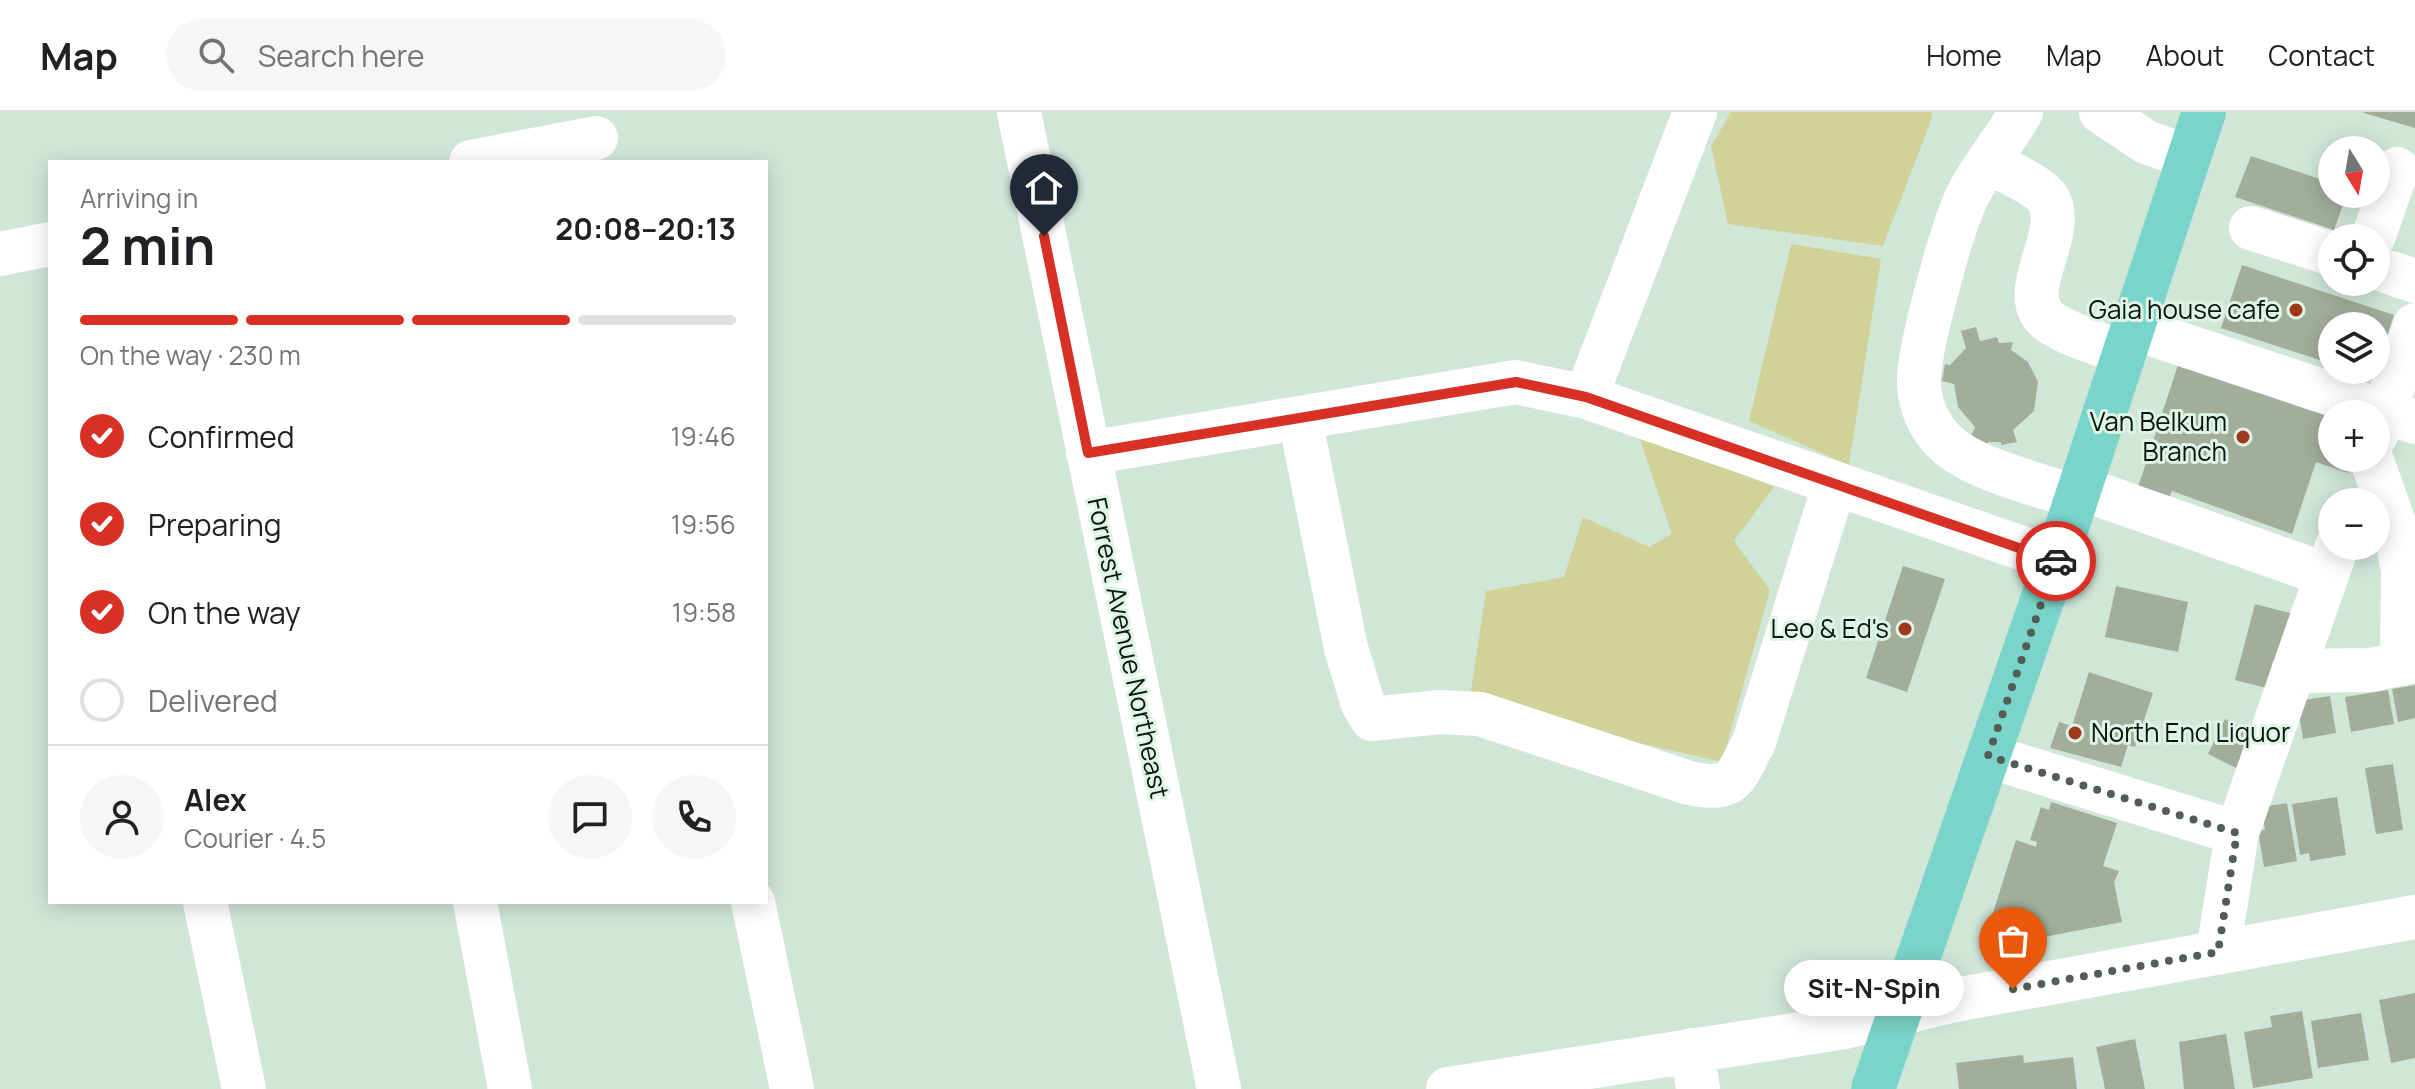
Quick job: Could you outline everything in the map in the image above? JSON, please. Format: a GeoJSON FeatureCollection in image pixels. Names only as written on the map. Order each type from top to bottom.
{"type":"FeatureCollection","features":[{"type":"Feature","properties":{"kind":"main road"},"geometry":{"type":"LineString","coordinates":[[1873,1089],[2056,560],[2204,112]]}},
{"type":"Feature","properties":{"kind":"street","name":"Forrest Avenue Northeast"},"geometry":{"type":"LineString","coordinates":[[1019,112],[1219,1089]]}},
{"type":"Feature","properties":{"kind":"street"},"geometry":{"type":"LineString","coordinates":[[1586,397],[1695,112]]}},
{"type":"Feature","properties":{"kind":"street"},"geometry":{"type":"LineString","coordinates":[[2021,112],[1963,204],[1922,353],[1919,383],[1924,410],[1934,431],[1968,458],[2078,493],[2318,556]]}},
{"type":"Feature","properties":{"kind":"street"},"geometry":{"type":"LineString","coordinates":[[2101,112],[2146,142],[2189,157]]}},
{"type":"Feature","properties":{"kind":"street"},"geometry":{"type":"LineString","coordinates":[[481,160],[596,137]]}},
{"type":"Feature","properties":{"kind":"street"},"geometry":{"type":"LineString","coordinates":[[1991,163],[2047,196],[2053,226],[2037,286],[2038,307],[2049,321],[2128,341],[2392,423],[2415,325]]}},
{"type":"Feature","properties":{"kind":"street"},"geometry":{"type":"LineString","coordinates":[[2378,224],[2397,169]]}},
{"type":"Feature","properties":{"kind":"street"},"geometry":{"type":"LineString","coordinates":[[2251,228],[2318,250]]}},
{"type":"Feature","properties":{"kind":"street"},"geometry":{"type":"LineString","coordinates":[[0,254],[48,244]]}},
{"type":"Feature","properties":{"kind":"street"},"geometry":{"type":"LineString","coordinates":[[2390,273],[2415,281]]}},
{"type":"Feature","properties":{"kind":"street"},"geometry":{"type":"LineString","coordinates":[[1088,453],[1516,382],[1586,397],[2056,560]]}},
{"type":"Feature","properties":{"kind":"street"},"geometry":{"type":"LineString","coordinates":[[1300,418],[1346,648],[1363,704],[1372,719],[1440,712],[1480,714],[1689,783],[1718,789],[1733,782],[1754,742],[1835,483]]}},
{"type":"Feature","properties":{"kind":"street"},"geometry":{"type":"LineString","coordinates":[[2293,671],[2332,673],[2408,662],[2403,570],[2394,523],[2375,472]]}},
{"type":"Feature","properties":{"kind":"street"},"geometry":{"type":"LineString","coordinates":[[2218,952],[2237,833],[2332,560]]}},
{"type":"Feature","properties":{"kind":"street"},"geometry":{"type":"LineString","coordinates":[[1988,756],[2237,833]]}},
{"type":"Feature","properties":{"kind":"street"},"geometry":{"type":"LineString","coordinates":[[205,904],[244,1089]]}},
{"type":"Feature","properties":{"kind":"street"},"geometry":{"type":"LineString","coordinates":[[475,904],[510,1089]]}},
{"type":"Feature","properties":{"kind":"street"},"geometry":{"type":"LineString","coordinates":[[753,904],[792,1089]]}},
{"type":"Feature","properties":{"kind":"street"},"geometry":{"type":"LineString","coordinates":[[1448,1089],[1695,1070],[1845,1027],[1955,1000],[2415,917]]}},
{"type":"Feature","properties":{"kind":"green space"},"geometry":{"type":"Polygon","coordinates":[[[1731,112],[1931,112],[1932,118],[1883,246],[1728,224],[1711,146],[1731,112]]]}},
{"type":"Feature","properties":{"kind":"green space"},"geometry":{"type":"Polygon","coordinates":[[[1791,244],[1881,259],[1849,465],[1749,421],[1791,244]]]}},
{"type":"Feature","properties":{"kind":"green space"},"geometry":{"type":"Polygon","coordinates":[[[1638,433],[1774,487],[1734,541],[1770,590],[1722,762],[1469,704],[1486,591],[1564,577],[1583,517],[1649,547],[1672,534],[1638,433]]]}},
{"type":"Feature","properties":{"kind":"building"},"geometry":{"type":"Polygon","coordinates":[[[2364,112],[2415,112],[2415,128],[2364,113],[2364,112]]]}},
{"type":"Feature","properties":{"kind":"building"},"geometry":{"type":"Polygon","coordinates":[[[2251,156],[2318,178],[2318,208],[2342,208],[2336,224],[2318,225],[2235,197],[2251,156]]]}},
{"type":"Feature","properties":{"kind":"building"},"geometry":{"type":"Polygon","coordinates":[[[2242,265],[2318,290],[2318,296],[2336,296],[2385,312],[2318,312],[2318,359],[2221,328],[2242,265]]]}},
{"type":"Feature","properties":{"kind":"building"},"geometry":{"type":"Polygon","coordinates":[[[1976,327],[1980,341],[1997,337],[1999,343],[2013,342],[2011,350],[2028,362],[2038,382],[2034,411],[2013,430],[2017,442],[2001,445],[2001,442],[1988,442],[1987,446],[1969,441],[1975,427],[1958,407],[1954,384],[1942,381],[1945,364],[1950,365],[1966,348],[1961,331],[1976,327]]]}},
{"type":"Feature","properties":{"kind":"building","name":"Van Belkum Branch"},"geometry":{"type":"Polygon","coordinates":[[[2179,362],[2318,410],[2318,463],[2292,534],[2172,491],[2169,498],[2138,487],[2179,362]]]}},
{"type":"Feature","properties":{"kind":"building","name":"Leo & Ed's"},"geometry":{"type":"Polygon","coordinates":[[[1903,566],[1945,579],[1907,692],[1866,678],[1903,566]]]}},
{"type":"Feature","properties":{"kind":"building"},"geometry":{"type":"Polygon","coordinates":[[[2116,586],[2188,602],[2178,652],[2105,637],[2116,586]]]}},
{"type":"Feature","properties":{"kind":"building"},"geometry":{"type":"Polygon","coordinates":[[[2255,604],[2294,614],[2274,690],[2235,680],[2255,604]]]}},
{"type":"Feature","properties":{"kind":"building"},"geometry":{"type":"Polygon","coordinates":[[[2089,672],[2153,693],[2135,747],[2128,745],[2121,767],[2050,748],[2059,722],[2072,726],[2089,672]]]}},
{"type":"Feature","properties":{"kind":"building"},"geometry":{"type":"Polygon","coordinates":[[[2415,685],[2415,718],[2398,722],[2392,689],[2415,685]]]}},
{"type":"Feature","properties":{"kind":"building"},"geometry":{"type":"Polygon","coordinates":[[[2388,690],[2394,724],[2351,732],[2345,697],[2388,690]]]}},
{"type":"Feature","properties":{"kind":"building"},"geometry":{"type":"Polygon","coordinates":[[[2330,696],[2336,733],[2303,739],[2297,701],[2330,696]]]}},
{"type":"Feature","properties":{"kind":"building"},"geometry":{"type":"Polygon","coordinates":[[[2225,719],[2253,733],[2236,768],[2208,754],[2225,719]]]}},
{"type":"Feature","properties":{"kind":"building"},"geometry":{"type":"Polygon","coordinates":[[[2393,764],[2403,830],[2376,834],[2365,768],[2393,764]]]}},
{"type":"Feature","properties":{"kind":"building"},"geometry":{"type":"Polygon","coordinates":[[[2337,797],[2346,855],[2310,861],[2309,853],[2300,855],[2292,804],[2337,797]]]}},
{"type":"Feature","properties":{"kind":"building"},"geometry":{"type":"Polygon","coordinates":[[[2051,802],[2117,823],[2103,866],[2119,871],[2114,882],[2122,922],[1996,946],[1986,935],[2016,840],[2036,847],[2037,842],[2030,840],[2041,807],[2049,810],[2051,802]]]}},
{"type":"Feature","properties":{"kind":"building"},"geometry":{"type":"Polygon","coordinates":[[[2287,803],[2297,861],[2264,867],[2258,831],[2265,830],[2261,807],[2287,803]]]}},
{"type":"Feature","properties":{"kind":"building"},"geometry":{"type":"Polygon","coordinates":[[[2415,993],[2415,1058],[2391,1063],[2379,1000],[2415,993]]]}},
{"type":"Feature","properties":{"kind":"building"},"geometry":{"type":"Polygon","coordinates":[[[2302,1011],[2313,1078],[2253,1088],[2244,1032],[2272,1027],[2270,1016],[2302,1011]]]}},
{"type":"Feature","properties":{"kind":"building"},"geometry":{"type":"Polygon","coordinates":[[[2361,1013],[2369,1060],[2318,1068],[2311,1021],[2361,1013]]]}},
{"type":"Feature","properties":{"kind":"building"},"geometry":{"type":"Polygon","coordinates":[[[2226,1034],[2235,1089],[2184,1089],[2179,1042],[2226,1034]]]}},
{"type":"Feature","properties":{"kind":"building"},"geometry":{"type":"Polygon","coordinates":[[[2135,1039],[2145,1089],[2105,1089],[2096,1047],[2135,1039]]]}},
{"type":"Feature","properties":{"kind":"building"},"geometry":{"type":"Polygon","coordinates":[[[2023,1055],[2024,1063],[2073,1057],[2077,1089],[1959,1089],[1956,1063],[2023,1055]]]}},
{"type":"Feature","properties":{"kind":"way so far"},"geometry":{"type":"LineString","coordinates":[[2013,989],[2218,952],[2222,908],[2237,833],[1988,756],[2056,561]]}},
{"type":"Feature","properties":{"kind":"place","name":"Gaia house cafe"},"geometry":{"type":"Point","coordinates":[2296,310]}},
{"type":"Feature","properties":{"kind":"place","name":"Van Belkum Branch"},"geometry":{"type":"Point","coordinates":[2243,437]}},
{"type":"Feature","properties":{"kind":"place","name":"Leo & Ed's"},"geometry":{"type":"Point","coordinates":[1905,629]}},
{"type":"Feature","properties":{"kind":"place","name":"North End Liquor"},"geometry":{"type":"Point","coordinates":[2075,733]}},
{"type":"Feature","properties":{"kind":"place","name":"Sit-N-Spin"},"geometry":{"type":"Point","coordinates":[2013,989]}},
{"type":"Feature","properties":{"kind":"route"},"geometry":{"type":"LineString","coordinates":[[1044,236],[1088,453],[1516,382],[1586,397],[2056,561]]}}]}
